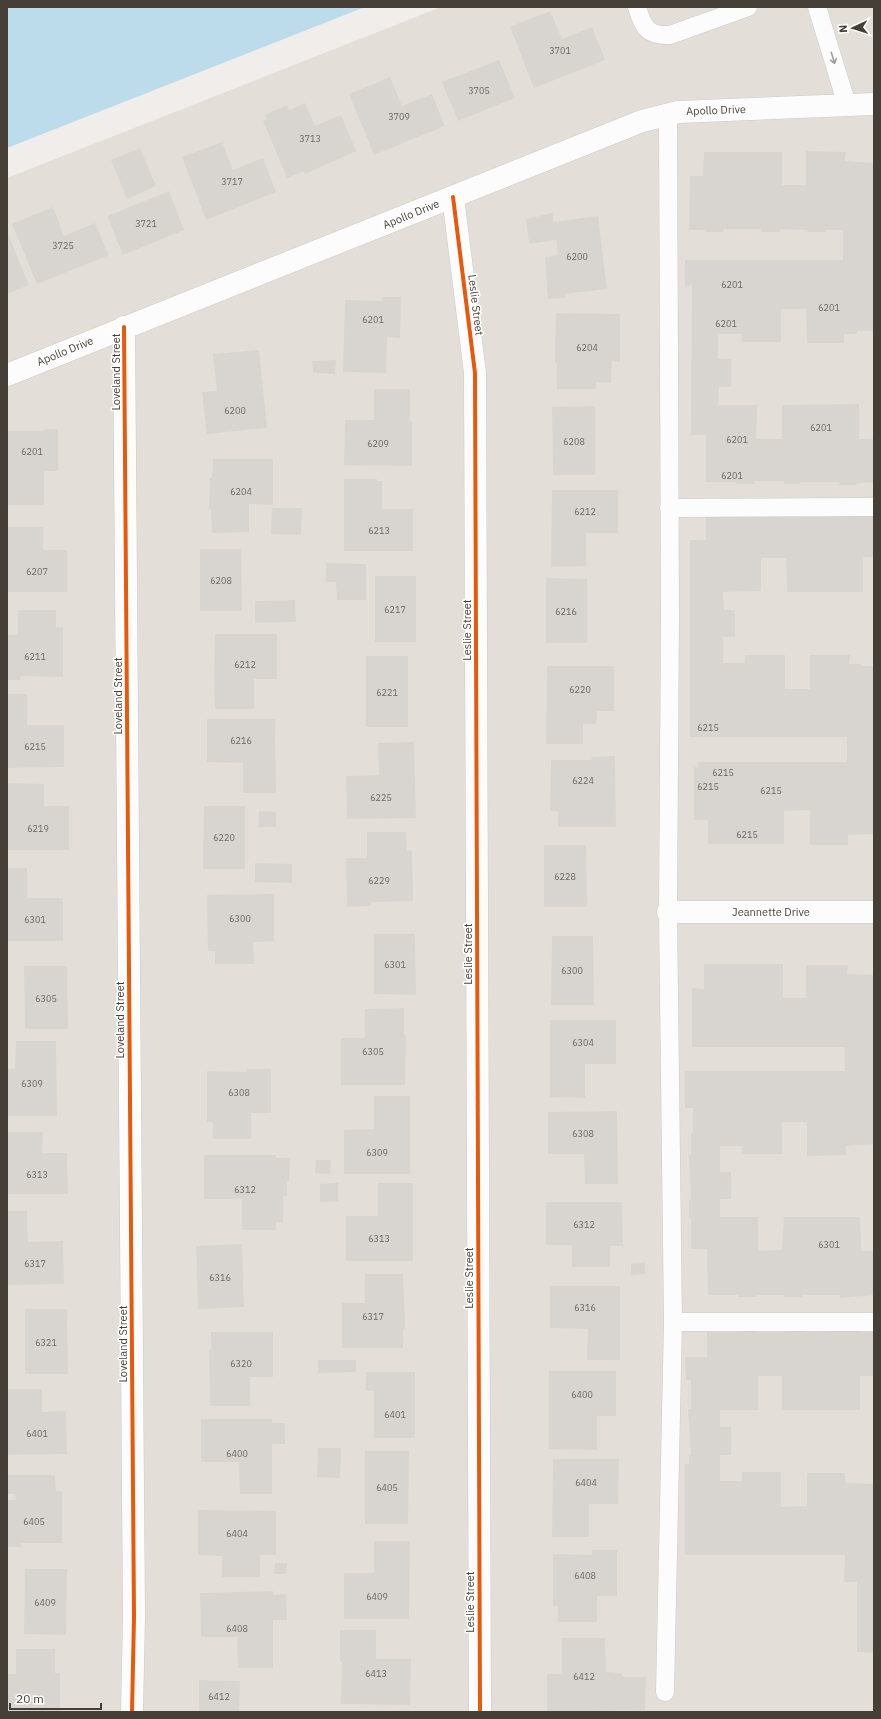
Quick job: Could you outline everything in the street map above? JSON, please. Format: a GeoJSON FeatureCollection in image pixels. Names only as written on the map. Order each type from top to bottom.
{"type":"FeatureCollection","features":[{"type":"Feature","properties":{"kind":"street","name":"Apollo Drive"},"geometry":{"type":"LineString","coordinates":[[7,375],[124,327],[453,198],[642,121],[678,112],[874,104]]}},
{"type":"Feature","properties":{"kind":"street","name":"Leslie Street"},"geometry":{"type":"LineString","coordinates":[[453,198],[475,373],[480,1712]]}},
{"type":"Feature","properties":{"kind":"street","name":"Loveland Street"},"geometry":{"type":"LineString","coordinates":[[124,327],[134,1617],[132,1712]]}},
{"type":"Feature","properties":{"kind":"street","name":"Jeannette Drive"},"geometry":{"type":"LineString","coordinates":[[668,912],[874,912]]}},
{"type":"Feature","properties":{"kind":"lane"},"geometry":{"type":"LineString","coordinates":[[637,7],[642,21],[648,31],[658,35],[670,35],[748,7]]}},
{"type":"Feature","properties":{"kind":"lane"},"geometry":{"type":"LineString","coordinates":[[817,7],[847,105]]}},
{"type":"Feature","properties":{"kind":"lane"},"geometry":{"type":"LineString","coordinates":[[665,1692],[673,1322],[668,912],[668,114]]}},
{"type":"Feature","properties":{"kind":"lane"},"geometry":{"type":"LineString","coordinates":[[669,508],[874,507]]}},
{"type":"Feature","properties":{"kind":"lane"},"geometry":{"type":"LineString","coordinates":[[673,1322],[874,1322]]}},
{"type":"Feature","properties":{"kind":"shaded area"},"geometry":{"type":"Polygon","coordinates":[[[441,7],[874,7],[874,1712],[7,1712],[7,178],[441,7]]]}},
{"type":"Feature","properties":{"kind":"water"},"geometry":{"type":"Polygon","coordinates":[[[7,7],[365,7],[7,148],[7,7]]]}},
{"type":"Feature","properties":{"kind":"building"},"geometry":{"type":"Polygon","coordinates":[[[550,11],[562,39],[592,27],[605,60],[534,88],[510,27],[550,11]]]}},
{"type":"Feature","properties":{"kind":"building"},"geometry":{"type":"Polygon","coordinates":[[[499,60],[515,98],[458,121],[442,82],[499,60]]]}},
{"type":"Feature","properties":{"kind":"building"},"geometry":{"type":"Polygon","coordinates":[[[390,77],[402,106],[432,94],[445,126],[374,155],[349,94],[390,77]]]}},
{"type":"Feature","properties":{"kind":"building"},"geometry":{"type":"Polygon","coordinates":[[[305,103],[315,126],[341,115],[356,151],[305,174],[304,171],[287,178],[263,121],[267,119],[265,115],[287,105],[289,110],[305,103]]]}},
{"type":"Feature","properties":{"kind":"building"},"geometry":{"type":"Polygon","coordinates":[[[222,142],[233,170],[263,158],[276,192],[206,220],[182,157],[222,142]]]}},
{"type":"Feature","properties":{"kind":"building"},"geometry":{"type":"Polygon","coordinates":[[[140,148],[156,186],[127,199],[111,160],[140,148]]]}},
{"type":"Feature","properties":{"kind":"building"},"geometry":{"type":"Polygon","coordinates":[[[806,151],[846,152],[845,161],[874,163],[874,331],[857,331],[857,334],[844,334],[844,343],[807,343],[806,309],[781,309],[781,342],[742,342],[742,334],[718,334],[718,359],[731,359],[731,387],[719,387],[718,405],[757,405],[756,439],[782,439],[782,405],[859,404],[859,439],[874,439],[874,482],[857,483],[856,485],[839,485],[840,482],[800,482],[800,484],[784,484],[784,481],[754,481],[755,484],[736,484],[737,482],[706,482],[706,435],[691,435],[692,283],[685,289],[685,260],[843,260],[843,230],[807,232],[808,230],[780,229],[780,232],[761,232],[761,229],[724,229],[723,232],[705,232],[706,230],[689,230],[690,176],[703,176],[704,152],[782,152],[782,185],[806,185],[806,151]]]}},
{"type":"Feature","properties":{"kind":"building"},"geometry":{"type":"Polygon","coordinates":[[[169,191],[184,230],[123,255],[107,216],[169,191]]]}},
{"type":"Feature","properties":{"kind":"building"},"geometry":{"type":"Polygon","coordinates":[[[53,207],[64,236],[95,223],[109,255],[37,284],[12,224],[53,207]]]}},
{"type":"Feature","properties":{"kind":"building"},"geometry":{"type":"Polygon","coordinates":[[[553,213],[553,222],[598,216],[607,289],[565,294],[565,298],[548,299],[545,257],[558,255],[556,240],[529,244],[526,219],[553,213]]]}},
{"type":"Feature","properties":{"kind":"building"},"geometry":{"type":"Polygon","coordinates":[[[7,231],[29,285],[7,294],[7,231]]]}},
{"type":"Feature","properties":{"kind":"building"},"geometry":{"type":"Polygon","coordinates":[[[382,297],[401,297],[400,338],[387,337],[386,373],[343,372],[345,300],[382,301],[382,297]]]}},
{"type":"Feature","properties":{"kind":"building"},"geometry":{"type":"Polygon","coordinates":[[[556,313],[620,314],[620,362],[612,361],[611,383],[596,382],[596,389],[557,389],[557,363],[555,363],[556,313]]]}},
{"type":"Feature","properties":{"kind":"building"},"geometry":{"type":"Polygon","coordinates":[[[259,350],[267,428],[207,434],[202,392],[217,391],[213,354],[259,350]]]}},
{"type":"Feature","properties":{"kind":"building"},"geometry":{"type":"Polygon","coordinates":[[[336,360],[335,374],[313,373],[312,361],[336,360]]]}},
{"type":"Feature","properties":{"kind":"building"},"geometry":{"type":"Polygon","coordinates":[[[374,389],[410,389],[412,466],[344,465],[345,420],[374,420],[374,389]]]}},
{"type":"Feature","properties":{"kind":"building"},"geometry":{"type":"Polygon","coordinates":[[[595,406],[595,475],[553,475],[552,407],[595,406]]]}},
{"type":"Feature","properties":{"kind":"building"},"geometry":{"type":"Polygon","coordinates":[[[45,429],[58,429],[58,471],[44,471],[44,505],[7,505],[7,431],[44,431],[45,429]]]}},
{"type":"Feature","properties":{"kind":"building"},"geometry":{"type":"Polygon","coordinates":[[[213,459],[273,459],[273,505],[249,504],[249,532],[212,533],[211,509],[209,509],[210,478],[212,478],[213,459]]]}},
{"type":"Feature","properties":{"kind":"building"},"geometry":{"type":"Polygon","coordinates":[[[344,479],[377,479],[377,481],[382,481],[382,509],[413,509],[413,551],[344,551],[344,479]]]}},
{"type":"Feature","properties":{"kind":"building"},"geometry":{"type":"Polygon","coordinates":[[[552,490],[618,490],[618,533],[586,533],[586,566],[551,567],[552,490]]]}},
{"type":"Feature","properties":{"kind":"building"},"geometry":{"type":"Polygon","coordinates":[[[272,508],[302,508],[301,535],[271,534],[272,508]]]}},
{"type":"Feature","properties":{"kind":"building"},"geometry":{"type":"Polygon","coordinates":[[[706,509],[874,509],[874,557],[863,557],[863,592],[787,592],[786,558],[761,558],[761,591],[723,592],[724,610],[735,610],[735,637],[723,637],[723,663],[745,663],[745,655],[785,655],[785,689],[810,689],[810,655],[850,655],[849,664],[874,666],[874,834],[848,835],[848,845],[810,845],[810,810],[784,811],[784,844],[708,844],[708,820],[694,820],[694,767],[698,768],[698,762],[847,762],[847,737],[690,737],[690,540],[706,540],[706,509]]]}},
{"type":"Feature","properties":{"kind":"building"},"geometry":{"type":"Polygon","coordinates":[[[7,527],[43,527],[43,550],[67,550],[67,592],[7,592],[7,527]]]}},
{"type":"Feature","properties":{"kind":"building"},"geometry":{"type":"Polygon","coordinates":[[[200,549],[241,549],[242,611],[200,611],[200,549]]]}},
{"type":"Feature","properties":{"kind":"building"},"geometry":{"type":"Polygon","coordinates":[[[326,563],[366,564],[366,600],[337,600],[336,582],[326,582],[326,563]]]}},
{"type":"Feature","properties":{"kind":"building"},"geometry":{"type":"Polygon","coordinates":[[[375,576],[416,576],[416,642],[375,642],[375,576]]]}},
{"type":"Feature","properties":{"kind":"building"},"geometry":{"type":"Polygon","coordinates":[[[546,578],[587,579],[587,643],[546,643],[546,578]]]}},
{"type":"Feature","properties":{"kind":"building"},"geometry":{"type":"Polygon","coordinates":[[[295,600],[296,622],[255,623],[255,601],[295,600]]]}},
{"type":"Feature","properties":{"kind":"building"},"geometry":{"type":"Polygon","coordinates":[[[18,610],[56,610],[56,627],[63,627],[63,677],[21,676],[20,680],[7,680],[7,635],[18,635],[18,610]]]}},
{"type":"Feature","properties":{"kind":"building"},"geometry":{"type":"Polygon","coordinates":[[[215,634],[277,634],[277,679],[254,679],[254,709],[215,709],[215,634]]]}},
{"type":"Feature","properties":{"kind":"building"},"geometry":{"type":"Polygon","coordinates":[[[366,656],[408,656],[408,727],[366,727],[366,656]]]}},
{"type":"Feature","properties":{"kind":"building"},"geometry":{"type":"Polygon","coordinates":[[[547,666],[614,666],[614,711],[597,711],[596,724],[583,724],[583,744],[546,744],[547,666]]]}},
{"type":"Feature","properties":{"kind":"building"},"geometry":{"type":"Polygon","coordinates":[[[7,694],[27,694],[27,725],[64,725],[64,767],[7,768],[7,694]]]}},
{"type":"Feature","properties":{"kind":"building"},"geometry":{"type":"Polygon","coordinates":[[[207,719],[275,719],[276,793],[243,793],[243,763],[207,762],[207,719]]]}},
{"type":"Feature","properties":{"kind":"building"},"geometry":{"type":"Polygon","coordinates":[[[414,742],[416,818],[347,819],[346,776],[379,775],[378,743],[414,742]]]}},
{"type":"Feature","properties":{"kind":"building"},"geometry":{"type":"Polygon","coordinates":[[[615,756],[616,827],[558,827],[558,811],[550,811],[551,760],[592,760],[591,757],[615,756]]]}},
{"type":"Feature","properties":{"kind":"building"},"geometry":{"type":"Polygon","coordinates":[[[7,783],[44,784],[44,806],[69,806],[69,850],[7,850],[7,783]]]}},
{"type":"Feature","properties":{"kind":"building"},"geometry":{"type":"Polygon","coordinates":[[[204,806],[245,806],[245,869],[203,869],[204,806]]]}},
{"type":"Feature","properties":{"kind":"building"},"geometry":{"type":"Polygon","coordinates":[[[259,811],[276,812],[276,827],[258,827],[259,811]]]}},
{"type":"Feature","properties":{"kind":"building"},"geometry":{"type":"Polygon","coordinates":[[[367,832],[406,832],[407,851],[412,850],[413,901],[371,902],[371,906],[347,907],[346,858],[367,858],[367,832]]]}},
{"type":"Feature","properties":{"kind":"building"},"geometry":{"type":"Polygon","coordinates":[[[544,845],[586,845],[587,907],[544,907],[544,845]]]}},
{"type":"Feature","properties":{"kind":"building"},"geometry":{"type":"Polygon","coordinates":[[[255,863],[292,864],[292,883],[255,882],[255,863]]]}},
{"type":"Feature","properties":{"kind":"building"},"geometry":{"type":"Polygon","coordinates":[[[7,868],[27,868],[27,898],[63,898],[63,941],[7,941],[7,868]]]}},
{"type":"Feature","properties":{"kind":"building"},"geometry":{"type":"Polygon","coordinates":[[[274,894],[274,941],[253,942],[254,964],[215,964],[215,951],[208,951],[207,895],[274,894]]]}},
{"type":"Feature","properties":{"kind":"building"},"geometry":{"type":"Polygon","coordinates":[[[374,934],[415,934],[416,995],[374,994],[374,934]]]}},
{"type":"Feature","properties":{"kind":"building"},"geometry":{"type":"Polygon","coordinates":[[[552,936],[593,936],[594,1005],[551,1005],[552,936]]]}},
{"type":"Feature","properties":{"kind":"building"},"geometry":{"type":"Polygon","coordinates":[[[704,964],[783,964],[783,998],[806,998],[806,965],[848,965],[847,974],[874,975],[874,1144],[846,1146],[846,1155],[807,1156],[807,1122],[782,1122],[782,1154],[742,1154],[742,1146],[720,1146],[720,1172],[731,1172],[731,1199],[720,1199],[720,1217],[758,1217],[758,1251],[782,1250],[784,1217],[860,1217],[861,1251],[874,1251],[874,1295],[840,1298],[840,1295],[802,1295],[802,1297],[784,1297],[784,1295],[756,1295],[757,1297],[738,1297],[738,1295],[708,1295],[707,1249],[691,1249],[691,1218],[689,1218],[689,1200],[691,1200],[689,1154],[691,1154],[691,1133],[693,1133],[693,1108],[685,1108],[685,1071],[845,1071],[845,1047],[692,1047],[692,988],[704,989],[704,964]]]}},
{"type":"Feature","properties":{"kind":"building"},"geometry":{"type":"Polygon","coordinates":[[[24,966],[67,966],[68,1029],[25,1029],[24,966]]]}},
{"type":"Feature","properties":{"kind":"building"},"geometry":{"type":"Polygon","coordinates":[[[404,1008],[404,1035],[406,1035],[405,1085],[341,1085],[341,1038],[365,1038],[365,1009],[404,1008]]]}},
{"type":"Feature","properties":{"kind":"building"},"geometry":{"type":"Polygon","coordinates":[[[550,1020],[616,1020],[616,1064],[585,1064],[585,1098],[550,1097],[550,1020]]]}},
{"type":"Feature","properties":{"kind":"building"},"geometry":{"type":"Polygon","coordinates":[[[16,1041],[56,1041],[57,1116],[7,1116],[7,1069],[15,1069],[16,1041]]]}},
{"type":"Feature","properties":{"kind":"building"},"geometry":{"type":"Polygon","coordinates":[[[247,1069],[271,1069],[271,1113],[251,1113],[251,1139],[213,1139],[213,1122],[207,1122],[207,1071],[247,1072],[247,1069]]]}},
{"type":"Feature","properties":{"kind":"building"},"geometry":{"type":"Polygon","coordinates":[[[374,1096],[410,1096],[410,1174],[344,1174],[344,1130],[374,1129],[374,1096]]]}},
{"type":"Feature","properties":{"kind":"building"},"geometry":{"type":"Polygon","coordinates":[[[617,1111],[618,1184],[585,1184],[584,1154],[548,1154],[548,1112],[617,1111]]]}},
{"type":"Feature","properties":{"kind":"building"},"geometry":{"type":"Polygon","coordinates":[[[7,1132],[43,1132],[42,1153],[67,1153],[68,1194],[7,1194],[7,1132]]]}},
{"type":"Feature","properties":{"kind":"building"},"geometry":{"type":"Polygon","coordinates":[[[204,1155],[276,1155],[276,1158],[290,1158],[287,1196],[283,1196],[283,1222],[276,1222],[276,1230],[242,1230],[242,1199],[204,1199],[204,1155]]]}},
{"type":"Feature","properties":{"kind":"building"},"geometry":{"type":"Polygon","coordinates":[[[316,1160],[331,1160],[330,1174],[315,1173],[316,1160]]]}},
{"type":"Feature","properties":{"kind":"building"},"geometry":{"type":"Polygon","coordinates":[[[338,1183],[338,1201],[320,1202],[320,1184],[338,1183]]]}},
{"type":"Feature","properties":{"kind":"building"},"geometry":{"type":"Polygon","coordinates":[[[378,1183],[413,1183],[413,1261],[346,1261],[346,1216],[378,1216],[378,1183]]]}},
{"type":"Feature","properties":{"kind":"building"},"geometry":{"type":"Polygon","coordinates":[[[546,1202],[622,1202],[623,1246],[610,1246],[610,1267],[572,1267],[572,1245],[546,1245],[546,1202]]]}},
{"type":"Feature","properties":{"kind":"building"},"geometry":{"type":"Polygon","coordinates":[[[7,1211],[27,1211],[28,1242],[63,1241],[64,1284],[7,1285],[7,1211]]]}},
{"type":"Feature","properties":{"kind":"building"},"geometry":{"type":"Polygon","coordinates":[[[242,1244],[244,1307],[198,1309],[196,1246],[242,1244]]]}},
{"type":"Feature","properties":{"kind":"building"},"geometry":{"type":"Polygon","coordinates":[[[645,1263],[645,1274],[631,1275],[631,1264],[645,1263]]]}},
{"type":"Feature","properties":{"kind":"building"},"geometry":{"type":"Polygon","coordinates":[[[365,1274],[403,1274],[405,1329],[403,1329],[403,1348],[342,1348],[342,1303],[365,1303],[365,1274]]]}},
{"type":"Feature","properties":{"kind":"building"},"geometry":{"type":"Polygon","coordinates":[[[550,1286],[620,1286],[620,1360],[587,1360],[588,1329],[550,1328],[550,1286]]]}},
{"type":"Feature","properties":{"kind":"building"},"geometry":{"type":"Polygon","coordinates":[[[25,1309],[67,1309],[68,1374],[25,1374],[25,1309]]]}},
{"type":"Feature","properties":{"kind":"building"},"geometry":{"type":"Polygon","coordinates":[[[738,1330],[785,1332],[785,1330],[803,1330],[803,1332],[859,1330],[859,1332],[874,1332],[874,1376],[860,1376],[860,1410],[782,1410],[782,1376],[758,1376],[758,1410],[720,1410],[720,1427],[731,1427],[731,1455],[720,1455],[720,1481],[742,1481],[742,1472],[781,1472],[781,1507],[807,1506],[807,1473],[845,1473],[846,1483],[874,1484],[874,1653],[857,1652],[857,1582],[844,1582],[845,1555],[685,1555],[685,1464],[689,1464],[689,1455],[691,1455],[688,1409],[691,1409],[691,1380],[686,1380],[685,1357],[707,1357],[707,1332],[738,1332],[738,1330]]]}},
{"type":"Feature","properties":{"kind":"building"},"geometry":{"type":"Polygon","coordinates":[[[211,1332],[273,1332],[273,1377],[250,1377],[250,1406],[210,1406],[209,1349],[211,1349],[211,1332]]]}},
{"type":"Feature","properties":{"kind":"building"},"geometry":{"type":"Polygon","coordinates":[[[318,1360],[356,1360],[356,1372],[318,1373],[318,1360]]]}},
{"type":"Feature","properties":{"kind":"building"},"geometry":{"type":"Polygon","coordinates":[[[549,1371],[616,1371],[616,1416],[597,1416],[597,1450],[549,1449],[549,1371]]]}},
{"type":"Feature","properties":{"kind":"building"},"geometry":{"type":"Polygon","coordinates":[[[366,1372],[415,1372],[415,1438],[374,1438],[374,1391],[366,1391],[366,1372]]]}},
{"type":"Feature","properties":{"kind":"building"},"geometry":{"type":"Polygon","coordinates":[[[7,1389],[42,1389],[42,1412],[66,1411],[67,1454],[7,1455],[7,1389]]]}},
{"type":"Feature","properties":{"kind":"building"},"geometry":{"type":"Polygon","coordinates":[[[201,1419],[272,1419],[272,1423],[285,1423],[285,1444],[272,1444],[272,1494],[240,1494],[239,1462],[201,1462],[201,1419]]]}},
{"type":"Feature","properties":{"kind":"building"},"geometry":{"type":"Polygon","coordinates":[[[318,1448],[341,1448],[340,1478],[317,1477],[318,1448]]]}},
{"type":"Feature","properties":{"kind":"building"},"geometry":{"type":"Polygon","coordinates":[[[365,1451],[409,1451],[408,1524],[365,1524],[365,1451]]]}},
{"type":"Feature","properties":{"kind":"building"},"geometry":{"type":"Polygon","coordinates":[[[553,1459],[619,1459],[618,1504],[589,1504],[589,1537],[552,1537],[553,1459]]]}},
{"type":"Feature","properties":{"kind":"building"},"geometry":{"type":"Polygon","coordinates":[[[7,1475],[55,1475],[56,1491],[62,1491],[62,1543],[21,1543],[21,1547],[7,1547],[7,1500],[16,1500],[15,1494],[7,1494],[7,1475]]]}},
{"type":"Feature","properties":{"kind":"building"},"geometry":{"type":"Polygon","coordinates":[[[198,1510],[276,1511],[276,1555],[260,1555],[260,1577],[222,1577],[222,1556],[198,1555],[198,1510]]]}},
{"type":"Feature","properties":{"kind":"building"},"geometry":{"type":"Polygon","coordinates":[[[374,1541],[410,1541],[409,1619],[344,1619],[344,1573],[374,1573],[374,1541]]]}},
{"type":"Feature","properties":{"kind":"building"},"geometry":{"type":"Polygon","coordinates":[[[592,1550],[617,1550],[617,1596],[597,1596],[597,1622],[558,1622],[558,1606],[553,1606],[553,1554],[592,1555],[592,1550]]]}},
{"type":"Feature","properties":{"kind":"building"},"geometry":{"type":"Polygon","coordinates":[[[275,1563],[287,1563],[286,1574],[274,1574],[275,1563]]]}},
{"type":"Feature","properties":{"kind":"building"},"geometry":{"type":"Polygon","coordinates":[[[25,1569],[67,1569],[66,1635],[24,1634],[25,1569]]]}},
{"type":"Feature","properties":{"kind":"building"},"geometry":{"type":"Polygon","coordinates":[[[273,1591],[273,1595],[286,1594],[287,1620],[273,1620],[273,1668],[238,1668],[237,1637],[201,1637],[200,1593],[273,1591]]]}},
{"type":"Feature","properties":{"kind":"building"},"geometry":{"type":"Polygon","coordinates":[[[340,1630],[376,1630],[376,1659],[411,1659],[410,1705],[341,1704],[342,1662],[340,1662],[340,1630]]]}},
{"type":"Feature","properties":{"kind":"building"},"geometry":{"type":"Polygon","coordinates":[[[562,1638],[605,1638],[606,1672],[622,1673],[622,1677],[646,1677],[645,1710],[547,1712],[547,1674],[562,1674],[562,1638]]]}},
{"type":"Feature","properties":{"kind":"building"},"geometry":{"type":"Polygon","coordinates":[[[16,1649],[55,1649],[55,1673],[60,1673],[60,1712],[7,1712],[7,1674],[16,1674],[16,1649]]]}},
{"type":"Feature","properties":{"kind":"building"},"geometry":{"type":"Polygon","coordinates":[[[199,1680],[240,1681],[239,1712],[199,1712],[199,1680]]]}},
{"type":"Feature","properties":{"kind":"cycle path"},"geometry":{"type":"LineString","coordinates":[[453,197],[475,373],[480,1712]]}},
{"type":"Feature","properties":{"kind":"cycle path"},"geometry":{"type":"LineString","coordinates":[[124,327],[134,1617],[132,1712]]}}]}
